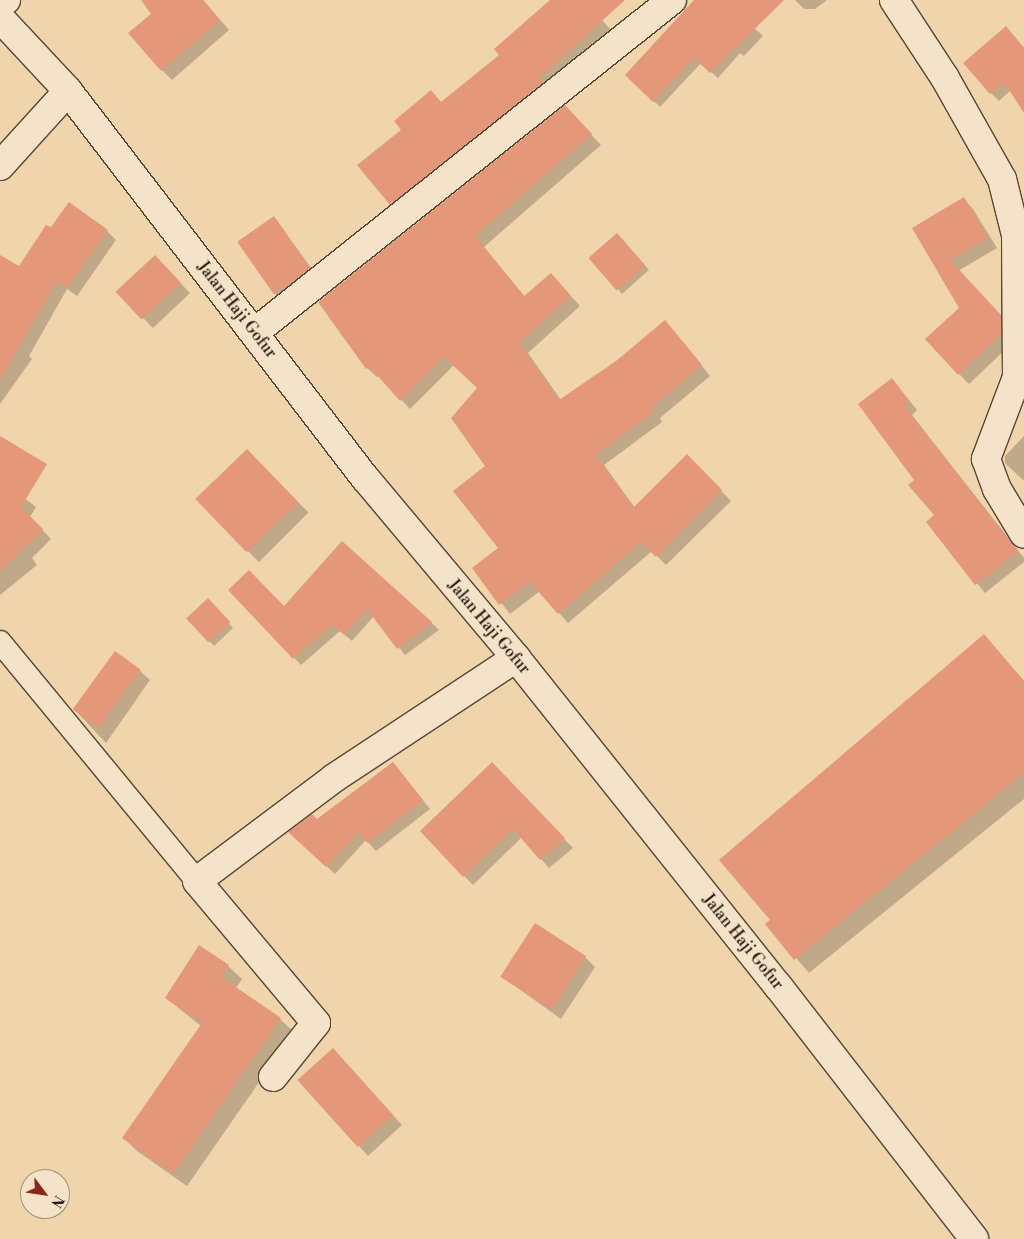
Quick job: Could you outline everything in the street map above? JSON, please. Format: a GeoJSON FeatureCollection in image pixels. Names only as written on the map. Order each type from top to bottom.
{"type":"FeatureCollection","features":[{"type":"Feature","properties":{"kind":"street"},"geometry":{"type":"LineString","coordinates":[[0,5],[6,0]]}},
{"type":"Feature","properties":{"kind":"street"},"geometry":{"type":"LineString","coordinates":[[255,332],[672,0]]}},
{"type":"Feature","properties":{"kind":"street"},"geometry":{"type":"LineString","coordinates":[[894,0],[945,78],[1002,179],[1016,235],[1017,377],[986,460],[997,489],[1024,534]]}},
{"type":"Feature","properties":{"kind":"street","name":"Jalan Haji Gofur"},"geometry":{"type":"LineString","coordinates":[[0,18],[68,91],[255,332],[366,479],[516,658],[778,986],[974,1239]]}},
{"type":"Feature","properties":{"kind":"street"},"geometry":{"type":"LineString","coordinates":[[0,166],[68,91]]}},
{"type":"Feature","properties":{"kind":"street"},"geometry":{"type":"LineString","coordinates":[[274,1077],[316,1023],[197,881],[334,778],[516,658]]}},
{"type":"Feature","properties":{"kind":"lane"},"geometry":{"type":"LineString","coordinates":[[0,642],[197,881]]}},
{"type":"Feature","properties":{"kind":"building"},"geometry":{"type":"Polygon","coordinates":[[[141,0],[203,0],[220,20],[161,71],[128,33],[151,14],[141,0]]]}},
{"type":"Feature","properties":{"kind":"building"},"geometry":{"type":"Polygon","coordinates":[[[550,0],[625,0],[539,78],[544,82],[390,205],[357,165],[401,130],[394,121],[431,90],[441,102],[499,55],[494,49],[550,0]]]}},
{"type":"Feature","properties":{"kind":"building"},"geometry":{"type":"Polygon","coordinates":[[[694,0],[784,0],[710,73],[694,58],[653,102],[625,75],[694,0]]]}},
{"type":"Feature","properties":{"kind":"building"},"geometry":{"type":"Polygon","coordinates":[[[1006,26],[1024,48],[1024,113],[1004,82],[990,94],[963,63],[1006,26]]]}},
{"type":"Feature","properties":{"kind":"building"},"geometry":{"type":"Polygon","coordinates":[[[565,105],[592,134],[475,236],[524,296],[551,273],[571,296],[519,343],[559,400],[616,361],[665,320],[702,365],[651,408],[654,412],[595,455],[634,507],[687,454],[722,490],[656,557],[641,542],[558,614],[530,582],[499,605],[472,568],[498,548],[453,491],[485,466],[451,418],[477,388],[444,357],[400,401],[369,366],[366,369],[318,302],[565,105]]]}},
{"type":"Feature","properties":{"kind":"building"},"geometry":{"type":"Polygon","coordinates":[[[964,197],[988,238],[950,260],[1001,315],[1001,335],[958,375],[925,339],[959,308],[912,228],[964,197]]]}},
{"type":"Feature","properties":{"kind":"building"},"geometry":{"type":"Polygon","coordinates":[[[69,202],[108,230],[67,288],[57,281],[0,380],[0,255],[19,266],[46,225],[51,227],[69,202]]]}},
{"type":"Feature","properties":{"kind":"building"},"geometry":{"type":"Polygon","coordinates":[[[274,216],[311,268],[274,294],[237,242],[274,216]]]}},
{"type":"Feature","properties":{"kind":"building"},"geometry":{"type":"Polygon","coordinates":[[[617,233],[645,265],[617,290],[588,258],[617,233]]]}},
{"type":"Feature","properties":{"kind":"building"},"geometry":{"type":"Polygon","coordinates":[[[155,255],[181,283],[141,320],[116,292],[155,255]]]}},
{"type":"Feature","properties":{"kind":"building"},"geometry":{"type":"Polygon","coordinates":[[[892,378],[909,401],[904,406],[1018,551],[975,585],[926,522],[934,515],[908,485],[914,480],[858,404],[892,378]]]}},
{"type":"Feature","properties":{"kind":"building"},"geometry":{"type":"Polygon","coordinates":[[[0,436],[47,464],[21,507],[43,529],[0,571],[0,436]]]}},
{"type":"Feature","properties":{"kind":"building"},"geometry":{"type":"Polygon","coordinates":[[[247,449],[298,502],[247,552],[195,499],[247,449]]]}},
{"type":"Feature","properties":{"kind":"building"},"geometry":{"type":"Polygon","coordinates":[[[342,541],[432,622],[397,649],[367,609],[344,635],[332,624],[293,659],[228,590],[249,570],[284,606],[342,541]]]}},
{"type":"Feature","properties":{"kind":"building"},"geometry":{"type":"Polygon","coordinates":[[[208,598],[231,622],[209,643],[186,618],[208,598]]]}},
{"type":"Feature","properties":{"kind":"building"},"geometry":{"type":"Polygon","coordinates":[[[984,634],[1024,681],[1024,773],[794,960],[765,924],[770,920],[719,860],[984,634]]]}},
{"type":"Feature","properties":{"kind":"building"},"geometry":{"type":"Polygon","coordinates":[[[115,651],[141,670],[99,728],[73,709],[115,651]]]}},
{"type":"Feature","properties":{"kind":"building"},"geometry":{"type":"Polygon","coordinates":[[[393,762],[423,800],[367,843],[359,832],[326,867],[288,832],[312,814],[317,819],[393,762]]]}},
{"type":"Feature","properties":{"kind":"building"},"geometry":{"type":"Polygon","coordinates":[[[492,762],[565,838],[540,860],[513,829],[463,877],[420,831],[492,762]]]}},
{"type":"Feature","properties":{"kind":"building"},"geometry":{"type":"Polygon","coordinates":[[[535,923],[586,956],[551,1010],[500,977],[535,923]]]}},
{"type":"Feature","properties":{"kind":"building"},"geometry":{"type":"Polygon","coordinates":[[[199,945],[229,965],[221,977],[281,1018],[173,1174],[122,1138],[202,1023],[165,998],[199,945]]]}},
{"type":"Feature","properties":{"kind":"building"},"geometry":{"type":"Polygon","coordinates":[[[333,1048],[393,1115],[358,1147],[297,1080],[333,1048]]]}}]}
